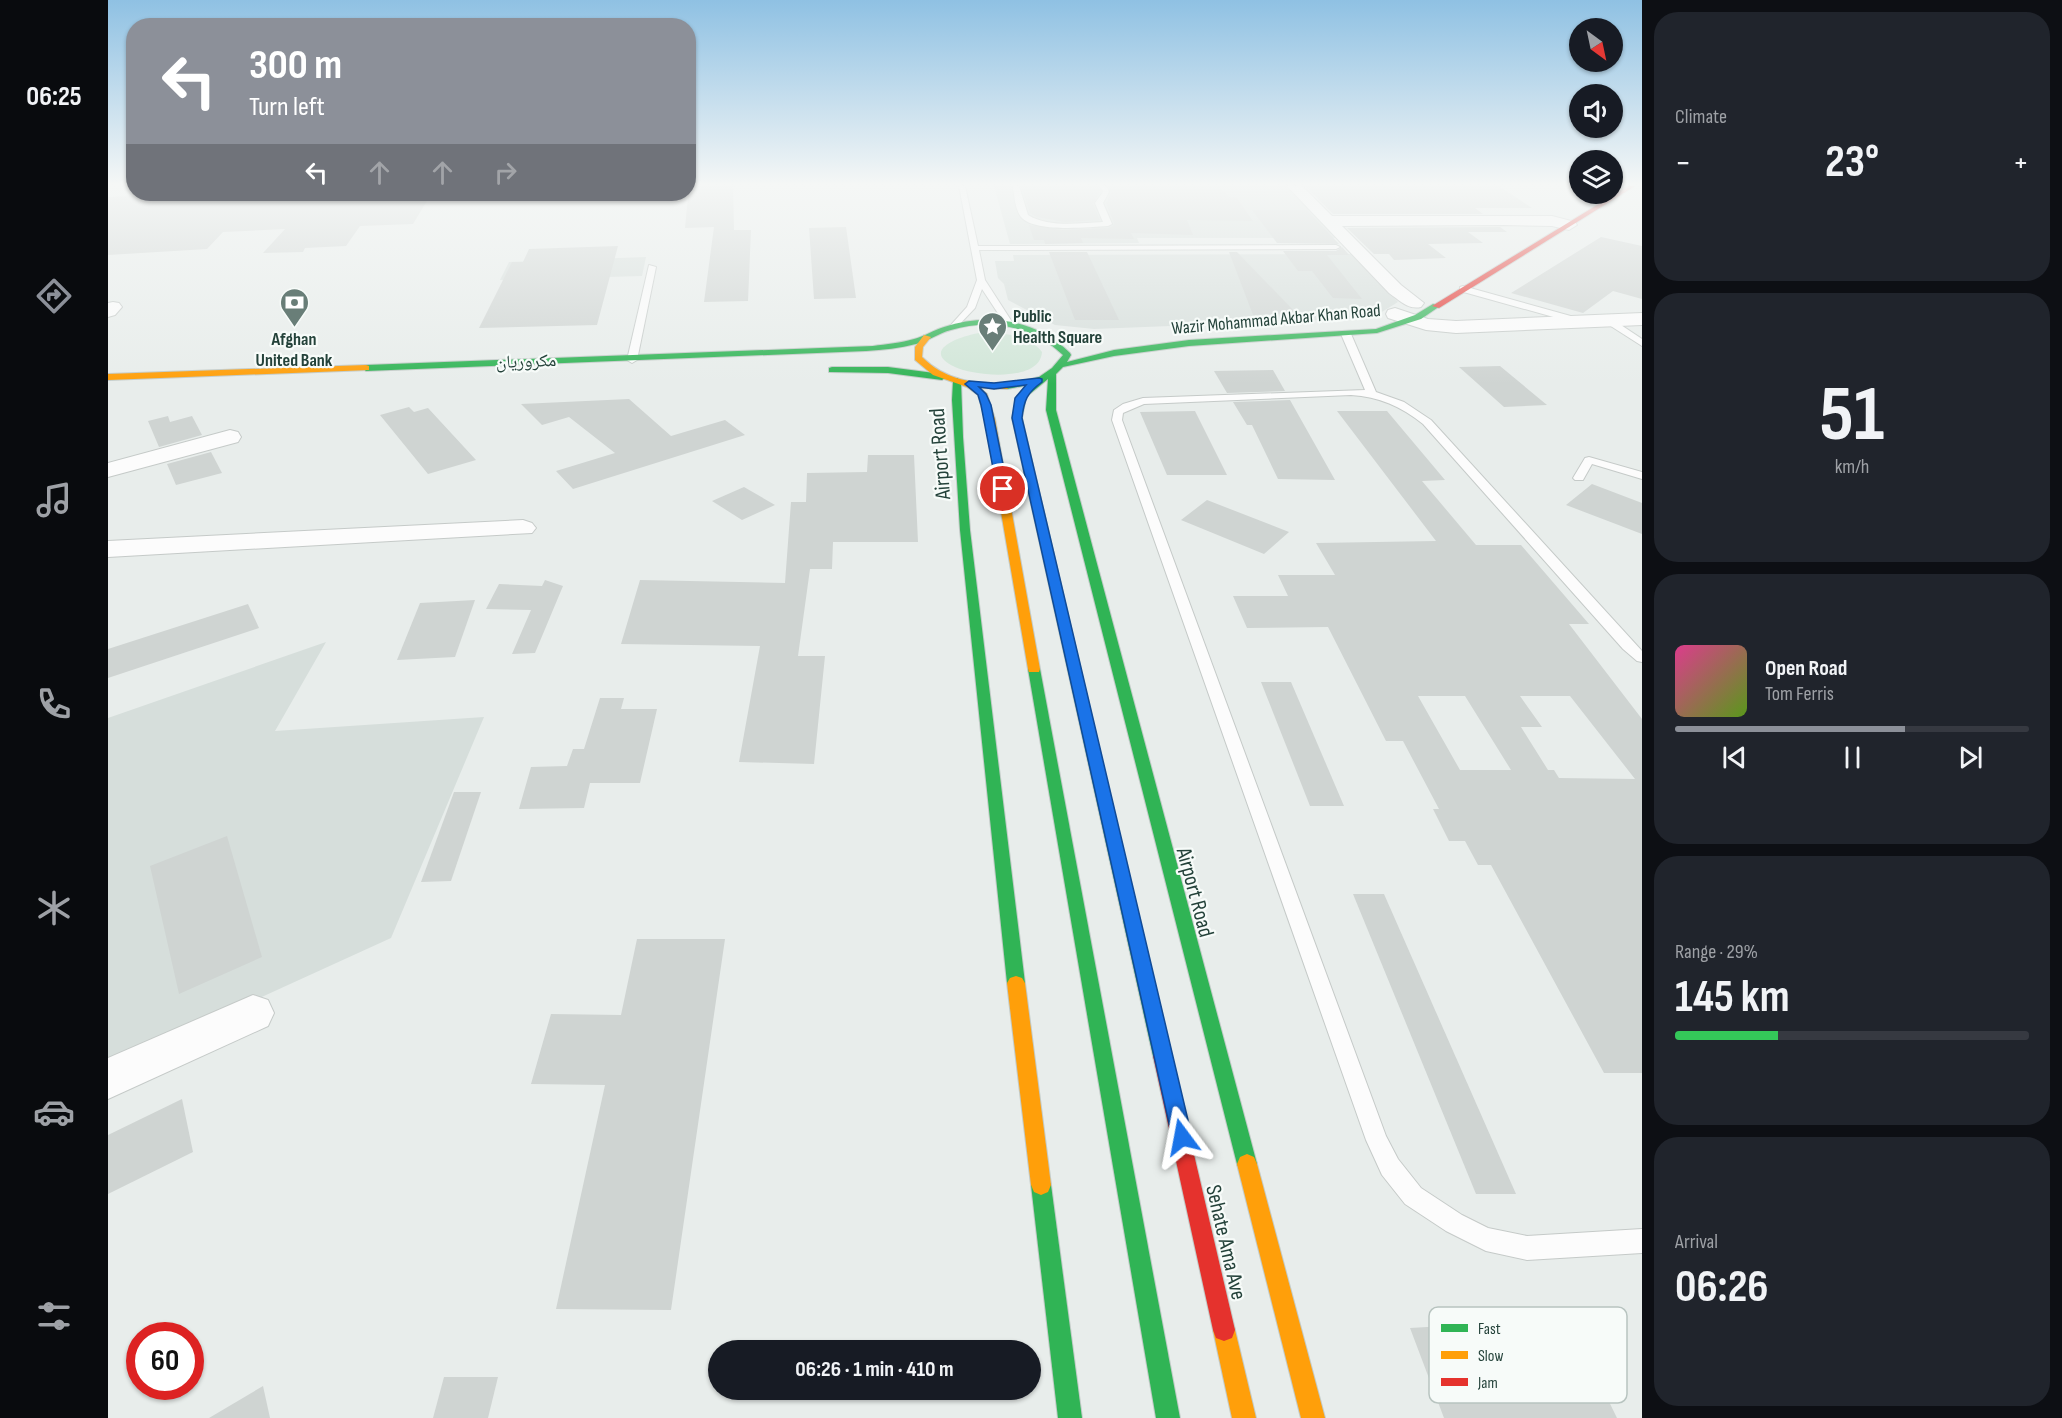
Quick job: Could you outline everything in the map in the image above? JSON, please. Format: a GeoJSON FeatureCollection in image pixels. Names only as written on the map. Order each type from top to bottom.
{"type":"FeatureCollection","features":[{"type":"Feature","properties":{"kind":"main road"},"geometry":{"type":"LineString","coordinates":[[1137,335],[1360,326],[1407,312],[1502,252]]}},
{"type":"Feature","properties":{"kind":"main road","name":"Wazir Mohammad Akbar Khan Road"},"geometry":{"type":"LineString","coordinates":[[1064,365],[1114,353],[1189,343],[1346,334],[1391,328],[1407,312],[1463,290],[1525,252]]}},
{"type":"Feature","properties":{"kind":"main road"},"geometry":{"type":"LineString","coordinates":[[108,377],[633,360],[867,348],[914,342],[955,326],[982,324],[1010,325],[1064,335]]}},
{"type":"Feature","properties":{"kind":"main road"},"geometry":{"type":"LineString","coordinates":[[821,370],[908,371],[957,381],[1010,385],[1039,381],[1053,375],[1064,365],[1067,355],[1061,344],[1047,335],[1028,328]]}},
{"type":"Feature","properties":{"kind":"main road"},"geometry":{"type":"LineString","coordinates":[[927,337],[918,347],[918,358],[928,369],[957,381]]}},
{"type":"Feature","properties":{"kind":"main road","name":"Airport Road"},"geometry":{"type":"LineString","coordinates":[[1053,375],[1051,410],[1312,1418]]}},
{"type":"Feature","properties":{"kind":"main road","name":"Airport Road"},"geometry":{"type":"LineString","coordinates":[[1070,1418],[1006,903],[956,422],[957,381],[982,394],[990,419],[1168,1418]]}},
{"type":"Feature","properties":{"kind":"main road","name":"Sehate Ama Ave"},"geometry":{"type":"LineString","coordinates":[[1039,381],[1028,388],[1020,398],[1017,418],[1244,1418]]}},
{"type":"Feature","properties":{"kind":"street"},"geometry":{"type":"LineString","coordinates":[[1359,252],[1395,289],[1407,312],[1426,324],[1456,327],[1642,320]]}},
{"type":"Feature","properties":{"kind":"street"},"geometry":{"type":"LineString","coordinates":[[108,470],[230,437]]}},
{"type":"Feature","properties":{"kind":"street"},"geometry":{"type":"LineString","coordinates":[[108,549],[523,528]]}},
{"type":"Feature","properties":{"kind":"street"},"geometry":{"type":"LineString","coordinates":[[108,1079],[253,1013]]}},
{"type":"Feature","properties":{"kind":"lane"},"geometry":{"type":"LineString","coordinates":[[977,252],[981,280],[1010,325]]}},
{"type":"Feature","properties":{"kind":"lane"},"geometry":{"type":"LineString","coordinates":[[633,360],[652,267]]}},
{"type":"Feature","properties":{"kind":"lane"},"geometry":{"type":"LineString","coordinates":[[955,326],[971,308],[981,280]]}},
{"type":"Feature","properties":{"kind":"lane"},"geometry":{"type":"LineString","coordinates":[[1463,290],[1582,322]]}},
{"type":"Feature","properties":{"kind":"lane"},"geometry":{"type":"LineString","coordinates":[[1609,321],[1642,343]]}},
{"type":"Feature","properties":{"kind":"lane"},"geometry":{"type":"LineString","coordinates":[[1346,334],[1371,393]]}},
{"type":"Feature","properties":{"kind":"lane"},"geometry":{"type":"LineString","coordinates":[[1642,658],[1628,646],[1427,422],[1411,408],[1371,393],[1143,401],[1127,406],[1118,412],[1117,420],[1377,1140],[1390,1167],[1413,1196],[1454,1223],[1486,1239],[1527,1248],[1642,1241]]}},
{"type":"Feature","properties":{"kind":"lane"},"geometry":{"type":"LineString","coordinates":[[1579,478],[1589,460],[1642,476]]}},
{"type":"Feature","properties":{"kind":"shaded area"},"geometry":{"type":"Polygon","coordinates":[[[1353,254],[1398,302],[1372,318],[1094,329],[1055,325],[1008,300],[1004,284],[998,278],[995,261],[1014,261],[1013,255],[1353,254]]]}},
{"type":"Feature","properties":{"kind":"shaded area"},"geometry":{"type":"Polygon","coordinates":[[[646,257],[642,276],[500,280],[509,262],[646,257]]]}},
{"type":"Feature","properties":{"kind":"shaded area"},"geometry":{"type":"Polygon","coordinates":[[[326,642],[275,731],[484,717],[391,938],[108,1067],[108,718],[326,642]]]}},
{"type":"Feature","properties":{"kind":"green space"},"geometry":{"type":"Polygon","coordinates":[[[979,333],[1013,335],[1029,341],[1042,352],[1038,362],[1030,369],[1019,373],[976,373],[955,367],[945,361],[941,355],[947,345],[963,337],[979,333]]]}},
{"type":"Feature","properties":{"kind":"building"},"geometry":{"type":"Polygon","coordinates":[[[108,252],[155,252],[108,255],[108,252]]]}},
{"type":"Feature","properties":{"kind":"building"},"geometry":{"type":"Polygon","coordinates":[[[528,252],[616,252],[597,325],[479,328],[512,262],[523,262],[528,252]]]}},
{"type":"Feature","properties":{"kind":"building"},"geometry":{"type":"Polygon","coordinates":[[[711,252],[750,252],[748,301],[704,302],[711,252]]]}},
{"type":"Feature","properties":{"kind":"building"},"geometry":{"type":"Polygon","coordinates":[[[811,252],[850,252],[856,298],[814,299],[811,252]]]}},
{"type":"Feature","properties":{"kind":"building"},"geometry":{"type":"Polygon","coordinates":[[[1049,252],[1087,252],[1119,320],[1075,320],[1049,252]]]}},
{"type":"Feature","properties":{"kind":"building"},"geometry":{"type":"Polygon","coordinates":[[[1229,252],[1237,252],[1296,313],[1253,315],[1229,252]]]}},
{"type":"Feature","properties":{"kind":"building"},"geometry":{"type":"Polygon","coordinates":[[[1284,252],[1347,252],[1349,255],[1327,255],[1362,299],[1333,298],[1312,271],[1298,271],[1284,252]]]}},
{"type":"Feature","properties":{"kind":"building"},"geometry":{"type":"Polygon","coordinates":[[[1372,252],[1439,252],[1446,258],[1394,260],[1389,254],[1372,252]]]}},
{"type":"Feature","properties":{"kind":"building"},"geometry":{"type":"Polygon","coordinates":[[[1577,252],[1642,252],[1642,299],[1613,291],[1583,313],[1511,293],[1577,252]]]}},
{"type":"Feature","properties":{"kind":"building"},"geometry":{"type":"Polygon","coordinates":[[[1500,366],[1547,405],[1504,407],[1459,367],[1500,366]]]}},
{"type":"Feature","properties":{"kind":"building"},"geometry":{"type":"Polygon","coordinates":[[[1273,370],[1285,391],[1227,393],[1214,371],[1273,370]]]}},
{"type":"Feature","properties":{"kind":"building"},"geometry":{"type":"Polygon","coordinates":[[[629,399],[671,436],[725,420],[745,435],[573,489],[556,471],[615,453],[569,417],[542,425],[521,404],[629,399]]]}},
{"type":"Feature","properties":{"kind":"building"},"geometry":{"type":"Polygon","coordinates":[[[1290,400],[1335,480],[1278,479],[1252,425],[1247,425],[1233,402],[1290,400]]]}},
{"type":"Feature","properties":{"kind":"building"},"geometry":{"type":"Polygon","coordinates":[[[409,407],[414,412],[428,408],[476,460],[428,474],[380,415],[409,407]]]}},
{"type":"Feature","properties":{"kind":"building"},"geometry":{"type":"Polygon","coordinates":[[[1195,411],[1227,475],[1167,475],[1140,412],[1195,411]]]}},
{"type":"Feature","properties":{"kind":"building"},"geometry":{"type":"Polygon","coordinates":[[[1337,411],[1387,411],[1445,480],[1422,481],[1476,545],[1521,545],[1589,624],[1569,624],[1642,719],[1642,1073],[1604,1073],[1491,865],[1478,865],[1465,841],[1449,841],[1433,809],[1439,809],[1403,741],[1386,741],[1328,627],[1247,628],[1233,596],[1288,596],[1278,575],[1335,575],[1316,543],[1436,541],[1337,411]],[[1418,696],[1460,770],[1511,770],[1465,696],[1418,696]],[[1520,696],[1542,727],[1521,727],[1548,770],[1554,770],[1559,778],[1635,779],[1570,696],[1520,696]]]}},
{"type":"Feature","properties":{"kind":"building"},"geometry":{"type":"Polygon","coordinates":[[[168,416],[170,422],[192,416],[202,435],[159,447],[148,421],[168,416]]]}},
{"type":"Feature","properties":{"kind":"building"},"geometry":{"type":"Polygon","coordinates":[[[211,452],[222,473],[176,485],[167,464],[211,452]]]}},
{"type":"Feature","properties":{"kind":"building"},"geometry":{"type":"Polygon","coordinates":[[[868,455],[914,455],[918,542],[833,542],[832,569],[810,569],[798,656],[825,656],[814,764],[739,762],[760,646],[621,644],[640,580],[785,583],[791,502],[806,502],[807,473],[867,472],[868,455]]]}},
{"type":"Feature","properties":{"kind":"building"},"geometry":{"type":"Polygon","coordinates":[[[1592,484],[1642,503],[1642,534],[1566,505],[1592,484]]]}},
{"type":"Feature","properties":{"kind":"building"},"geometry":{"type":"Polygon","coordinates":[[[744,487],[775,505],[742,520],[712,501],[744,487]]]}},
{"type":"Feature","properties":{"kind":"building"},"geometry":{"type":"Polygon","coordinates":[[[1207,500],[1289,532],[1264,554],[1181,520],[1207,500]]]}},
{"type":"Feature","properties":{"kind":"building"},"geometry":{"type":"Polygon","coordinates":[[[545,580],[563,586],[535,653],[512,654],[531,610],[486,609],[499,584],[542,586],[545,580]]]}},
{"type":"Feature","properties":{"kind":"building"},"geometry":{"type":"Polygon","coordinates":[[[475,600],[455,657],[397,660],[420,603],[475,600]]]}},
{"type":"Feature","properties":{"kind":"building"},"geometry":{"type":"Polygon","coordinates":[[[248,604],[259,628],[108,678],[108,649],[248,604]]]}},
{"type":"Feature","properties":{"kind":"building"},"geometry":{"type":"Polygon","coordinates":[[[1261,682],[1291,682],[1344,806],[1310,806],[1261,682]]]}},
{"type":"Feature","properties":{"kind":"building"},"geometry":{"type":"Polygon","coordinates":[[[600,698],[624,698],[621,709],[657,709],[640,783],[590,783],[584,808],[519,809],[531,767],[567,766],[573,749],[584,749],[600,698]]]}},
{"type":"Feature","properties":{"kind":"building"},"geometry":{"type":"Polygon","coordinates":[[[454,792],[481,792],[451,881],[421,882],[454,792]]]}},
{"type":"Feature","properties":{"kind":"building"},"geometry":{"type":"Polygon","coordinates":[[[227,836],[262,957],[179,994],[150,866],[227,836]]]}},
{"type":"Feature","properties":{"kind":"building"},"geometry":{"type":"Polygon","coordinates":[[[1353,894],[1384,894],[1516,1194],[1476,1194],[1353,894]]]}},
{"type":"Feature","properties":{"kind":"building"},"geometry":{"type":"Polygon","coordinates":[[[637,939],[725,939],[671,1310],[556,1309],[605,1085],[531,1084],[551,1014],[621,1015],[637,939]]]}},
{"type":"Feature","properties":{"kind":"building"},"geometry":{"type":"Polygon","coordinates":[[[182,1099],[193,1152],[108,1194],[108,1135],[182,1099]]]}},
{"type":"Feature","properties":{"kind":"building"},"geometry":{"type":"Polygon","coordinates":[[[1429,1327],[1429,1378],[1410,1328],[1429,1327]]]}},
{"type":"Feature","properties":{"kind":"building"},"geometry":{"type":"Polygon","coordinates":[[[444,1377],[498,1377],[488,1418],[433,1418],[444,1377]]]}},
{"type":"Feature","properties":{"kind":"building"},"geometry":{"type":"Polygon","coordinates":[[[263,1386],[270,1418],[209,1418],[263,1386]]]}},
{"type":"Feature","properties":{"kind":"building"},"geometry":{"type":"Polygon","coordinates":[[[1438,1403],[1610,1403],[1617,1418],[1444,1418],[1438,1403]]]}},
{"type":"Feature","properties":{"kind":"traffic: fast"},"geometry":{"type":"LineString","coordinates":[[1064,365],[1114,353],[1189,343],[1377,331],[1418,317],[1436,306]]}},
{"type":"Feature","properties":{"kind":"traffic: fast"},"geometry":{"type":"LineString","coordinates":[[366,368],[866,349],[914,342],[948,328],[980,322],[996,322],[1028,328],[1056,344],[1067,355],[1056,370],[1042,379],[1007,386]]}},
{"type":"Feature","properties":{"kind":"traffic: fast"},"geometry":{"type":"LineString","coordinates":[[832,370],[888,370],[942,377]]}},
{"type":"Feature","properties":{"kind":"traffic: fast"},"geometry":{"type":"LineString","coordinates":[[1053,375],[1051,410],[1247,1164]]}},
{"type":"Feature","properties":{"kind":"traffic: fast"},"geometry":{"type":"LineString","coordinates":[[957,381],[958,437],[965,530],[1016,983]]}},
{"type":"Feature","properties":{"kind":"traffic: fast"},"geometry":{"type":"LineString","coordinates":[[1039,381],[1022,396],[1017,418],[1162,1056]]}},
{"type":"Feature","properties":{"kind":"traffic: fast"},"geometry":{"type":"LineString","coordinates":[[1034,669],[1168,1418]]}},
{"type":"Feature","properties":{"kind":"traffic: fast"},"geometry":{"type":"LineString","coordinates":[[1041,1185],[1070,1418]]}},
{"type":"Feature","properties":{"kind":"traffic: slow"},"geometry":{"type":"LineString","coordinates":[[927,337],[919,347],[918,358],[936,373],[970,385],[1007,386]]}},
{"type":"Feature","properties":{"kind":"traffic: slow"},"geometry":{"type":"LineString","coordinates":[[108,377],[366,368]]}},
{"type":"Feature","properties":{"kind":"traffic: slow"},"geometry":{"type":"LineString","coordinates":[[969,384],[982,394],[990,419],[1034,669]]}},
{"type":"Feature","properties":{"kind":"traffic: slow"},"geometry":{"type":"LineString","coordinates":[[1016,983],[1041,1185]]}},
{"type":"Feature","properties":{"kind":"traffic: slow"},"geometry":{"type":"LineString","coordinates":[[1247,1164],[1313,1418]]}},
{"type":"Feature","properties":{"kind":"traffic: slow"},"geometry":{"type":"LineString","coordinates":[[1224,1330],[1244,1418]]}},
{"type":"Feature","properties":{"kind":"traffic: jam"},"geometry":{"type":"LineString","coordinates":[[1436,306],[1524,252]]}},
{"type":"Feature","properties":{"kind":"traffic: jam"},"geometry":{"type":"LineString","coordinates":[[1162,1056],[1224,1330]]}},
{"type":"Feature","properties":{"kind":"place","name":"Afghan United Bank"},"geometry":{"type":"Point","coordinates":[294,328]}},
{"type":"Feature","properties":{"kind":"place","name":"Public Health Square"},"geometry":{"type":"Point","coordinates":[992,352]}},
{"type":"Feature","properties":{"kind":"route"},"geometry":{"type":"LineString","coordinates":[[1003,489],[986,405],[982,394],[969,384],[1018,385],[1039,381],[1028,388],[1020,398],[1017,418],[1182,1137]]}}]}
